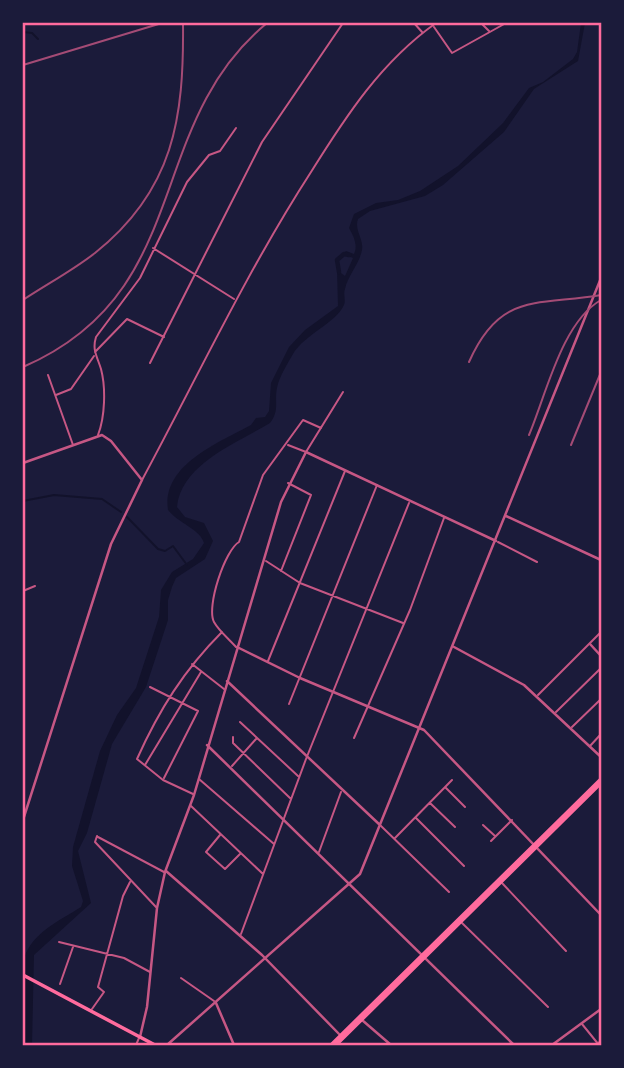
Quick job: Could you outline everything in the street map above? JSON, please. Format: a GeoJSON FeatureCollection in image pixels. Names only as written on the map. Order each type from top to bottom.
{"type":"FeatureCollection","features":[{"type":"Feature","properties":{"kind":"main road"},"geometry":{"type":"LineString","coordinates":[[334,1045],[601,781]]}},
{"type":"Feature","properties":{"kind":"main road"},"geometry":{"type":"LineString","coordinates":[[424,956],[500,881]]}},
{"type":"Feature","properties":{"kind":"main road"},"geometry":{"type":"LineString","coordinates":[[23,975],[155,1045]]}},
{"type":"Feature","properties":{"kind":"street"},"geometry":{"type":"LineString","coordinates":[[150,363],[197,275],[262,142],[343,23]]}},
{"type":"Feature","properties":{"kind":"street"},"geometry":{"type":"LineString","coordinates":[[414,23],[422,33]]}},
{"type":"Feature","properties":{"kind":"street"},"geometry":{"type":"LineString","coordinates":[[23,820],[111,544],[235,299],[267,241],[348,112],[422,33],[436,23]]}},
{"type":"Feature","properties":{"kind":"street"},"geometry":{"type":"LineString","coordinates":[[481,23],[490,32]]}},
{"type":"Feature","properties":{"kind":"street"},"geometry":{"type":"LineString","coordinates":[[433,25],[452,53],[506,23]]}},
{"type":"Feature","properties":{"kind":"street"},"geometry":{"type":"LineString","coordinates":[[98,435],[102,423],[102,371],[94,354],[94,341],[100,329],[140,278],[152,248],[187,182],[209,155],[220,150],[236,128]]}},
{"type":"Feature","properties":{"kind":"street"},"geometry":{"type":"LineString","coordinates":[[152,248],[235,299]]}},
{"type":"Feature","properties":{"kind":"street"},"geometry":{"type":"LineString","coordinates":[[167,1045],[360,874],[601,278]]}},
{"type":"Feature","properties":{"kind":"street"},"geometry":{"type":"LineString","coordinates":[[56,395],[71,389],[94,354],[127,319],[164,337]]}},
{"type":"Feature","properties":{"kind":"street"},"geometry":{"type":"LineString","coordinates":[[48,375],[73,446]]}},
{"type":"Feature","properties":{"kind":"street"},"geometry":{"type":"LineString","coordinates":[[136,1045],[140,1037],[151,972],[157,908],[165,872],[194,795],[263,559],[288,483],[343,392]]}},
{"type":"Feature","properties":{"kind":"street"},"geometry":{"type":"LineString","coordinates":[[321,428],[305,419],[264,475],[239,542],[231,548],[222,571],[211,607],[213,621],[237,647],[267,663],[420,727],[537,844],[601,915]]}},
{"type":"Feature","properties":{"kind":"street"},"geometry":{"type":"LineString","coordinates":[[23,463],[98,435],[107,437],[142,480]]}},
{"type":"Feature","properties":{"kind":"street"},"geometry":{"type":"LineString","coordinates":[[287,444],[537,562]]}},
{"type":"Feature","properties":{"kind":"street"},"geometry":{"type":"LineString","coordinates":[[267,663],[345,470]]}},
{"type":"Feature","properties":{"kind":"street"},"geometry":{"type":"LineString","coordinates":[[280,571],[311,495],[288,483]]}},
{"type":"Feature","properties":{"kind":"street"},"geometry":{"type":"LineString","coordinates":[[289,704],[377,485]]}},
{"type":"Feature","properties":{"kind":"street"},"geometry":{"type":"LineString","coordinates":[[240,935],[265,876],[306,759],[335,693],[410,500]]}},
{"type":"Feature","properties":{"kind":"street"},"geometry":{"type":"LineString","coordinates":[[505,516],[601,560]]}},
{"type":"Feature","properties":{"kind":"street"},"geometry":{"type":"LineString","coordinates":[[354,738],[404,624],[444,517]]}},
{"type":"Feature","properties":{"kind":"street"},"geometry":{"type":"LineString","coordinates":[[263,559],[300,583],[404,624]]}},
{"type":"Feature","properties":{"kind":"street"},"geometry":{"type":"LineString","coordinates":[[23,591],[35,586]]}},
{"type":"Feature","properties":{"kind":"street"},"geometry":{"type":"LineString","coordinates":[[194,795],[163,780],[137,759],[169,695],[191,663],[222,632]]}},
{"type":"Feature","properties":{"kind":"street"},"geometry":{"type":"LineString","coordinates":[[538,695],[601,632]]}},
{"type":"Feature","properties":{"kind":"street"},"geometry":{"type":"LineString","coordinates":[[590,644],[601,656]]}},
{"type":"Feature","properties":{"kind":"street"},"geometry":{"type":"LineString","coordinates":[[452,647],[521,683],[538,695],[601,757]]}},
{"type":"Feature","properties":{"kind":"street"},"geometry":{"type":"LineString","coordinates":[[191,663],[224,690]]}},
{"type":"Feature","properties":{"kind":"street"},"geometry":{"type":"LineString","coordinates":[[556,712],[601,668]]}},
{"type":"Feature","properties":{"kind":"street"},"geometry":{"type":"LineString","coordinates":[[144,766],[201,672]]}},
{"type":"Feature","properties":{"kind":"street"},"geometry":{"type":"LineString","coordinates":[[227,681],[306,759],[449,892]]}},
{"type":"Feature","properties":{"kind":"street"},"geometry":{"type":"LineString","coordinates":[[150,687],[198,711],[163,780]]}},
{"type":"Feature","properties":{"kind":"street"},"geometry":{"type":"LineString","coordinates":[[572,728],[601,699]]}},
{"type":"Feature","properties":{"kind":"street"},"geometry":{"type":"LineString","coordinates":[[240,722],[299,778]]}},
{"type":"Feature","properties":{"kind":"street"},"geometry":{"type":"LineString","coordinates":[[590,746],[601,734]]}},
{"type":"Feature","properties":{"kind":"street"},"geometry":{"type":"LineString","coordinates":[[233,737],[233,743],[291,800]]}},
{"type":"Feature","properties":{"kind":"street"},"geometry":{"type":"LineString","coordinates":[[231,767],[256,738]]}},
{"type":"Feature","properties":{"kind":"street"},"geometry":{"type":"LineString","coordinates":[[207,745],[514,1045]]}},
{"type":"Feature","properties":{"kind":"street"},"geometry":{"type":"LineString","coordinates":[[198,778],[275,845]]}},
{"type":"Feature","properties":{"kind":"street"},"geometry":{"type":"LineString","coordinates":[[394,839],[452,780]]}},
{"type":"Feature","properties":{"kind":"street"},"geometry":{"type":"LineString","coordinates":[[445,788],[466,807]]}},
{"type":"Feature","properties":{"kind":"street"},"geometry":{"type":"LineString","coordinates":[[319,852],[342,790]]}},
{"type":"Feature","properties":{"kind":"street"},"geometry":{"type":"LineString","coordinates":[[430,802],[454,827]]}},
{"type":"Feature","properties":{"kind":"street"},"geometry":{"type":"LineString","coordinates":[[190,806],[265,876]]}},
{"type":"Feature","properties":{"kind":"street"},"geometry":{"type":"LineString","coordinates":[[415,817],[464,866]]}},
{"type":"Feature","properties":{"kind":"street"},"geometry":{"type":"LineString","coordinates":[[491,841],[512,820]]}},
{"type":"Feature","properties":{"kind":"street"},"geometry":{"type":"LineString","coordinates":[[483,825],[495,837]]}},
{"type":"Feature","properties":{"kind":"street"},"geometry":{"type":"LineString","coordinates":[[221,834],[206,852],[225,869],[240,853]]}},
{"type":"Feature","properties":{"kind":"street"},"geometry":{"type":"LineString","coordinates":[[157,908],[95,842],[97,836],[165,872],[266,959],[342,1037]]}},
{"type":"Feature","properties":{"kind":"street"},"geometry":{"type":"LineString","coordinates":[[500,881],[566,951]]}},
{"type":"Feature","properties":{"kind":"street"},"geometry":{"type":"LineString","coordinates":[[90,1010],[104,992],[98,987],[123,895],[130,882]]}},
{"type":"Feature","properties":{"kind":"street"},"geometry":{"type":"LineString","coordinates":[[461,922],[548,1007]]}},
{"type":"Feature","properties":{"kind":"street"},"geometry":{"type":"LineString","coordinates":[[59,942],[124,958],[151,972]]}},
{"type":"Feature","properties":{"kind":"street"},"geometry":{"type":"LineString","coordinates":[[60,984],[74,946]]}},
{"type":"Feature","properties":{"kind":"street"},"geometry":{"type":"LineString","coordinates":[[181,978],[212,997],[234,1045]]}},
{"type":"Feature","properties":{"kind":"street"},"geometry":{"type":"LineString","coordinates":[[552,1045],[601,1009]]}},
{"type":"Feature","properties":{"kind":"street"},"geometry":{"type":"LineString","coordinates":[[360,1019],[391,1045]]}},
{"type":"Feature","properties":{"kind":"street"},"geometry":{"type":"LineString","coordinates":[[582,1023],[598,1045],[601,1041]]}},
{"type":"Feature","properties":{"kind":"shaded area"},"geometry":{"type":"Polygon","coordinates":[[[581,23],[585,23],[578,61],[534,89],[504,132],[443,185],[425,196],[370,211],[358,219],[362,250],[346,284],[344,305],[293,354],[278,384],[276,410],[270,423],[213,456],[199,467],[181,492],[177,507],[185,517],[204,523],[213,541],[205,559],[176,578],[168,600],[168,620],[146,687],[112,744],[87,833],[78,851],[91,903],[34,955],[32,1045],[23,1045],[24,958],[40,934],[81,907],[83,901],[72,866],[73,847],[100,751],[117,715],[136,688],[159,617],[161,590],[172,572],[193,559],[204,543],[198,534],[168,510],[168,494],[174,480],[195,457],[251,425],[256,418],[265,417],[269,411],[271,383],[289,347],[305,330],[338,306],[337,270],[345,276],[353,258],[343,254],[346,251],[354,254],[356,247],[349,228],[354,214],[376,203],[398,200],[420,191],[458,166],[503,123],[529,88],[543,82],[573,59],[577,52],[581,23]]]}},
{"type":"Feature","properties":{"kind":"waterway"},"geometry":{"type":"LineString","coordinates":[[23,32],[32,33],[38,39]]}},
{"type":"Feature","properties":{"kind":"waterway"},"geometry":{"type":"LineString","coordinates":[[339,272],[337,260],[344,254],[349,255]]}},
{"type":"Feature","properties":{"kind":"waterway"},"geometry":{"type":"LineString","coordinates":[[23,501],[54,495],[102,499],[121,512]]}},
{"type":"Feature","properties":{"kind":"waterway"},"geometry":{"type":"LineString","coordinates":[[127,517],[158,549],[165,551],[173,546],[187,565]]}},
{"type":"Feature","properties":{"kind":"railway"},"geometry":{"type":"LineString","coordinates":[[23,65],[162,23]]}},
{"type":"Feature","properties":{"kind":"railway"},"geometry":{"type":"LineString","coordinates":[[23,300],[95,253],[122,229],[158,178],[176,121],[181,90],[183,23]]}},
{"type":"Feature","properties":{"kind":"railway"},"geometry":{"type":"LineString","coordinates":[[23,367],[78,335],[117,296],[143,252],[200,110],[228,64],[267,23]]}},
{"type":"Feature","properties":{"kind":"railway"},"geometry":{"type":"LineString","coordinates":[[469,362],[481,339],[507,313],[522,306],[601,295]]}},
{"type":"Feature","properties":{"kind":"railway"},"geometry":{"type":"LineString","coordinates":[[529,435],[566,342],[587,310],[601,300]]}},
{"type":"Feature","properties":{"kind":"railway"},"geometry":{"type":"LineString","coordinates":[[571,445],[601,372]]}}]}
